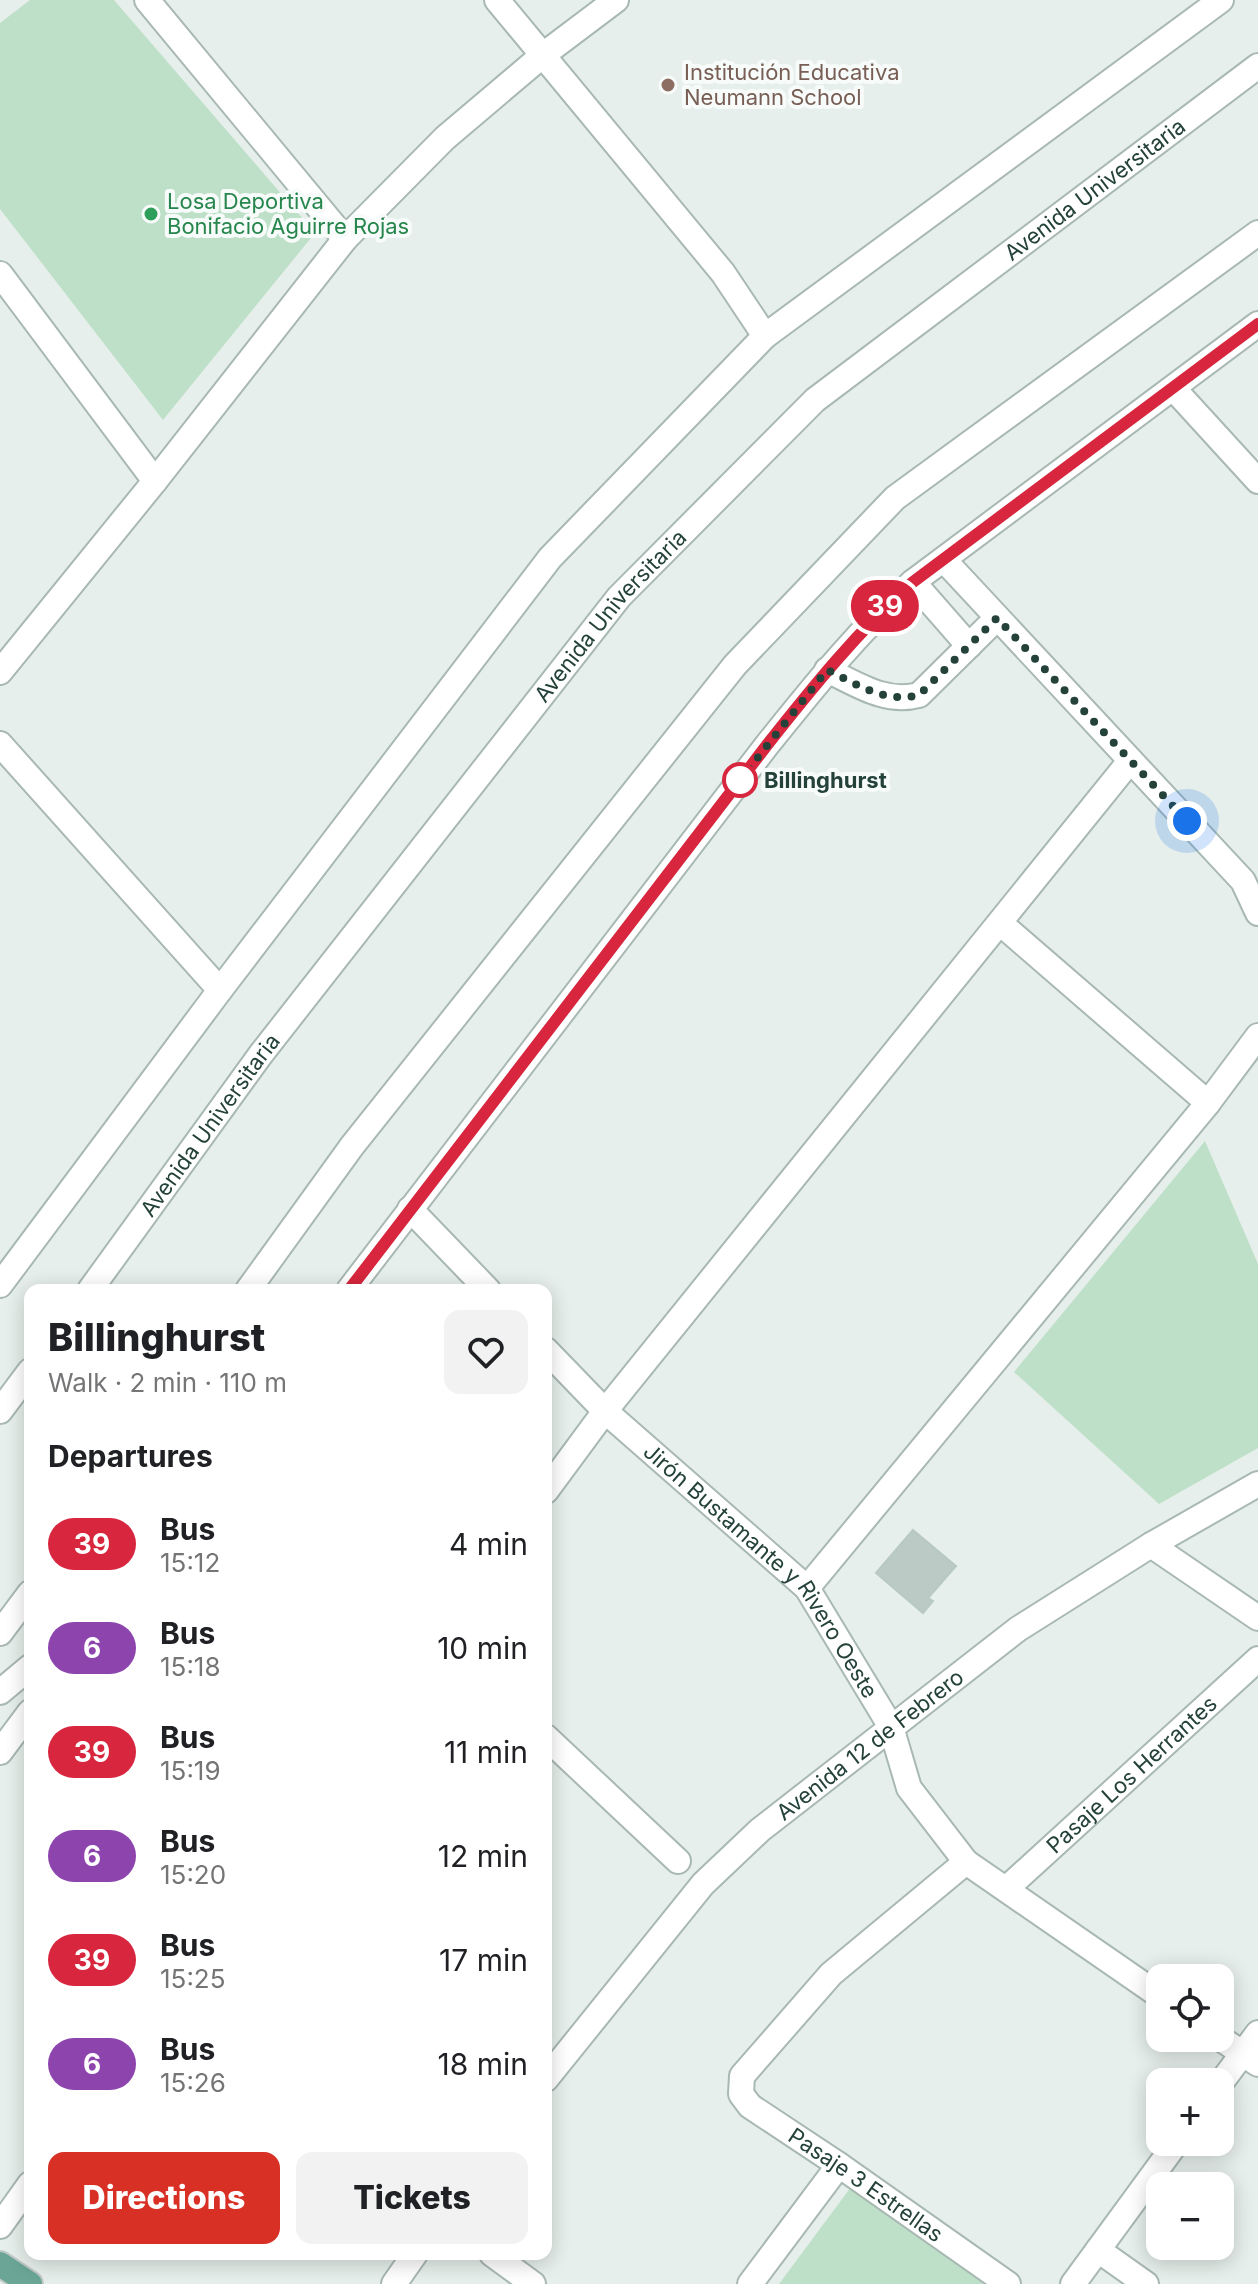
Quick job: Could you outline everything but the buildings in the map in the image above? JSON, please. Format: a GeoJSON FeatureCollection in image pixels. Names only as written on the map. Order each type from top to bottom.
{"type":"FeatureCollection","features":[{"type":"Feature","properties":{"kind":"main road"},"geometry":{"type":"LineString","coordinates":[[0,2264],[30,2284]]}},
{"type":"Feature","properties":{"kind":"street"},"geometry":{"type":"LineString","coordinates":[[147,0],[345,239]]}},
{"type":"Feature","properties":{"kind":"street"},"geometry":{"type":"LineString","coordinates":[[497,0],[723,273],[765,336]]}},
{"type":"Feature","properties":{"kind":"street"},"geometry":{"type":"LineString","coordinates":[[0,672],[345,239],[445,138],[543,55],[616,0]]}},
{"type":"Feature","properties":{"kind":"street"},"geometry":{"type":"LineString","coordinates":[[0,1285],[220,990],[550,558],[765,336],[1221,0]]}},
{"type":"Feature","properties":{"kind":"street","name":"Avenida Universitaria"},"geometry":{"type":"LineString","coordinates":[[94,1284],[261,1054],[619,597],[815,400],[1258,66]]}},
{"type":"Feature","properties":{"kind":"street"},"geometry":{"type":"LineString","coordinates":[[252,1284],[352,1146],[735,665],[895,498],[1258,233]]}},
{"type":"Feature","properties":{"kind":"street"},"geometry":{"type":"LineString","coordinates":[[0,274],[155,481]]}},
{"type":"Feature","properties":{"kind":"street"},"geometry":{"type":"LineString","coordinates":[[354,1284],[827,670],[881,610],[913,582],[1258,324]]}},
{"type":"Feature","properties":{"kind":"street"},"geometry":{"type":"LineString","coordinates":[[1173,388],[1258,481]]}},
{"type":"Feature","properties":{"kind":"street"},"geometry":{"type":"LineString","coordinates":[[944,560],[1243,881],[1258,913]]}},
{"type":"Feature","properties":{"kind":"street"},"geometry":{"type":"LineString","coordinates":[[913,582],[969,646]]}},
{"type":"Feature","properties":{"kind":"street"},"geometry":{"type":"LineString","coordinates":[[827,670],[883,696],[902,700],[919,695],[997,618]]}},
{"type":"Feature","properties":{"kind":"street"},"geometry":{"type":"LineString","coordinates":[[0,744],[220,990]]}},
{"type":"Feature","properties":{"kind":"street"},"geometry":{"type":"LineString","coordinates":[[552,1483],[605,1411],[1130,761]]}},
{"type":"Feature","properties":{"kind":"street"},"geometry":{"type":"LineString","coordinates":[[1000,923],[1208,1103]]}},
{"type":"Feature","properties":{"kind":"street"},"geometry":{"type":"LineString","coordinates":[[807,1588],[1208,1103],[1258,1036]]}},
{"type":"Feature","properties":{"kind":"street"},"geometry":{"type":"LineString","coordinates":[[410,1209],[482,1284]]}},
{"type":"Feature","properties":{"kind":"street","name":"Jirón Bustamante y Rivero Oeste"},"geometry":{"type":"LineString","coordinates":[[552,1356],[605,1411],[807,1588],[891,1727],[909,1788],[966,1862],[1146,1986]]}},
{"type":"Feature","properties":{"kind":"street"},"geometry":{"type":"LineString","coordinates":[[0,1411],[24,1379]]}},
{"type":"Feature","properties":{"kind":"street","name":"Avenida 12 de Febrero"},"geometry":{"type":"LineString","coordinates":[[552,2072],[703,1884],[760,1830],[1018,1629],[1151,1545],[1258,1484]]}},
{"type":"Feature","properties":{"kind":"street"},"geometry":{"type":"LineString","coordinates":[[1151,1545],[1258,1618]]}},
{"type":"Feature","properties":{"kind":"street"},"geometry":{"type":"LineString","coordinates":[[0,1633],[24,1601]]}},
{"type":"Feature","properties":{"kind":"street","name":"Pasaje Los Herrantes"},"geometry":{"type":"LineString","coordinates":[[1006,1889],[1258,1659]]}},
{"type":"Feature","properties":{"kind":"street"},"geometry":{"type":"LineString","coordinates":[[0,1692],[24,1672]]}},
{"type":"Feature","properties":{"kind":"street"},"geometry":{"type":"LineString","coordinates":[[0,1752],[24,1720]]}},
{"type":"Feature","properties":{"kind":"street"},"geometry":{"type":"LineString","coordinates":[[552,1743],[678,1861]]}},
{"type":"Feature","properties":{"kind":"street","name":"Pasaje 3 Estrellas"},"geometry":{"type":"LineString","coordinates":[[966,1862],[831,1974],[742,2076],[741,2094],[750,2106],[1008,2284]]}},
{"type":"Feature","properties":{"kind":"street"},"geometry":{"type":"LineString","coordinates":[[1234,2072],[1250,2059],[1258,2033]]}},
{"type":"Feature","properties":{"kind":"street"},"geometry":{"type":"LineString","coordinates":[[1073,2284],[1167,2156]]}},
{"type":"Feature","properties":{"kind":"street"},"geometry":{"type":"LineString","coordinates":[[750,2284],[839,2165]]}},
{"type":"Feature","properties":{"kind":"street"},"geometry":{"type":"LineString","coordinates":[[0,2226],[24,2192]]}},
{"type":"Feature","properties":{"kind":"street"},"geometry":{"type":"LineString","coordinates":[[1098,2250],[1146,2284]]}},
{"type":"Feature","properties":{"kind":"street"},"geometry":{"type":"LineString","coordinates":[[394,2284],[411,2260]]}},
{"type":"Feature","properties":{"kind":"street"},"geometry":{"type":"LineString","coordinates":[[500,2260],[533,2284]]}},
{"type":"Feature","properties":{"kind":"green space"},"geometry":{"type":"Polygon","coordinates":[[[30,0],[114,0],[315,233],[163,420],[0,209],[0,23],[30,0]]]}},
{"type":"Feature","properties":{"kind":"green space"},"geometry":{"type":"Polygon","coordinates":[[[1205,1141],[1258,1264],[1258,1448],[1159,1504],[1014,1372],[1205,1141]]]}},
{"type":"Feature","properties":{"kind":"green space"},"geometry":{"type":"Polygon","coordinates":[[[851,2187],[988,2284],[779,2284],[851,2187]]]}},
{"type":"Feature","properties":{"kind":"bus line","name":"39"},"geometry":{"type":"LineString","coordinates":[[354,1284],[767,745],[827,670],[881,610],[913,582],[1258,324]]}},
{"type":"Feature","properties":{"kind":"place","name":"Institución Educativa Neumann School"},"geometry":{"type":"Point","coordinates":[668,85]}},
{"type":"Feature","properties":{"kind":"place","name":"Losa Deportiva Bonifacio Aguirre Rojas"},"geometry":{"type":"Point","coordinates":[151,214]}},
{"type":"Feature","properties":{"kind":"place","name":"Billinghurst"},"geometry":{"type":"Point","coordinates":[740,780]}},
{"type":"Feature","properties":{"kind":"route"},"geometry":{"type":"LineString","coordinates":[[740,780],[827,670],[883,696],[902,700],[919,695],[997,618],[1187,821]]}}]}
